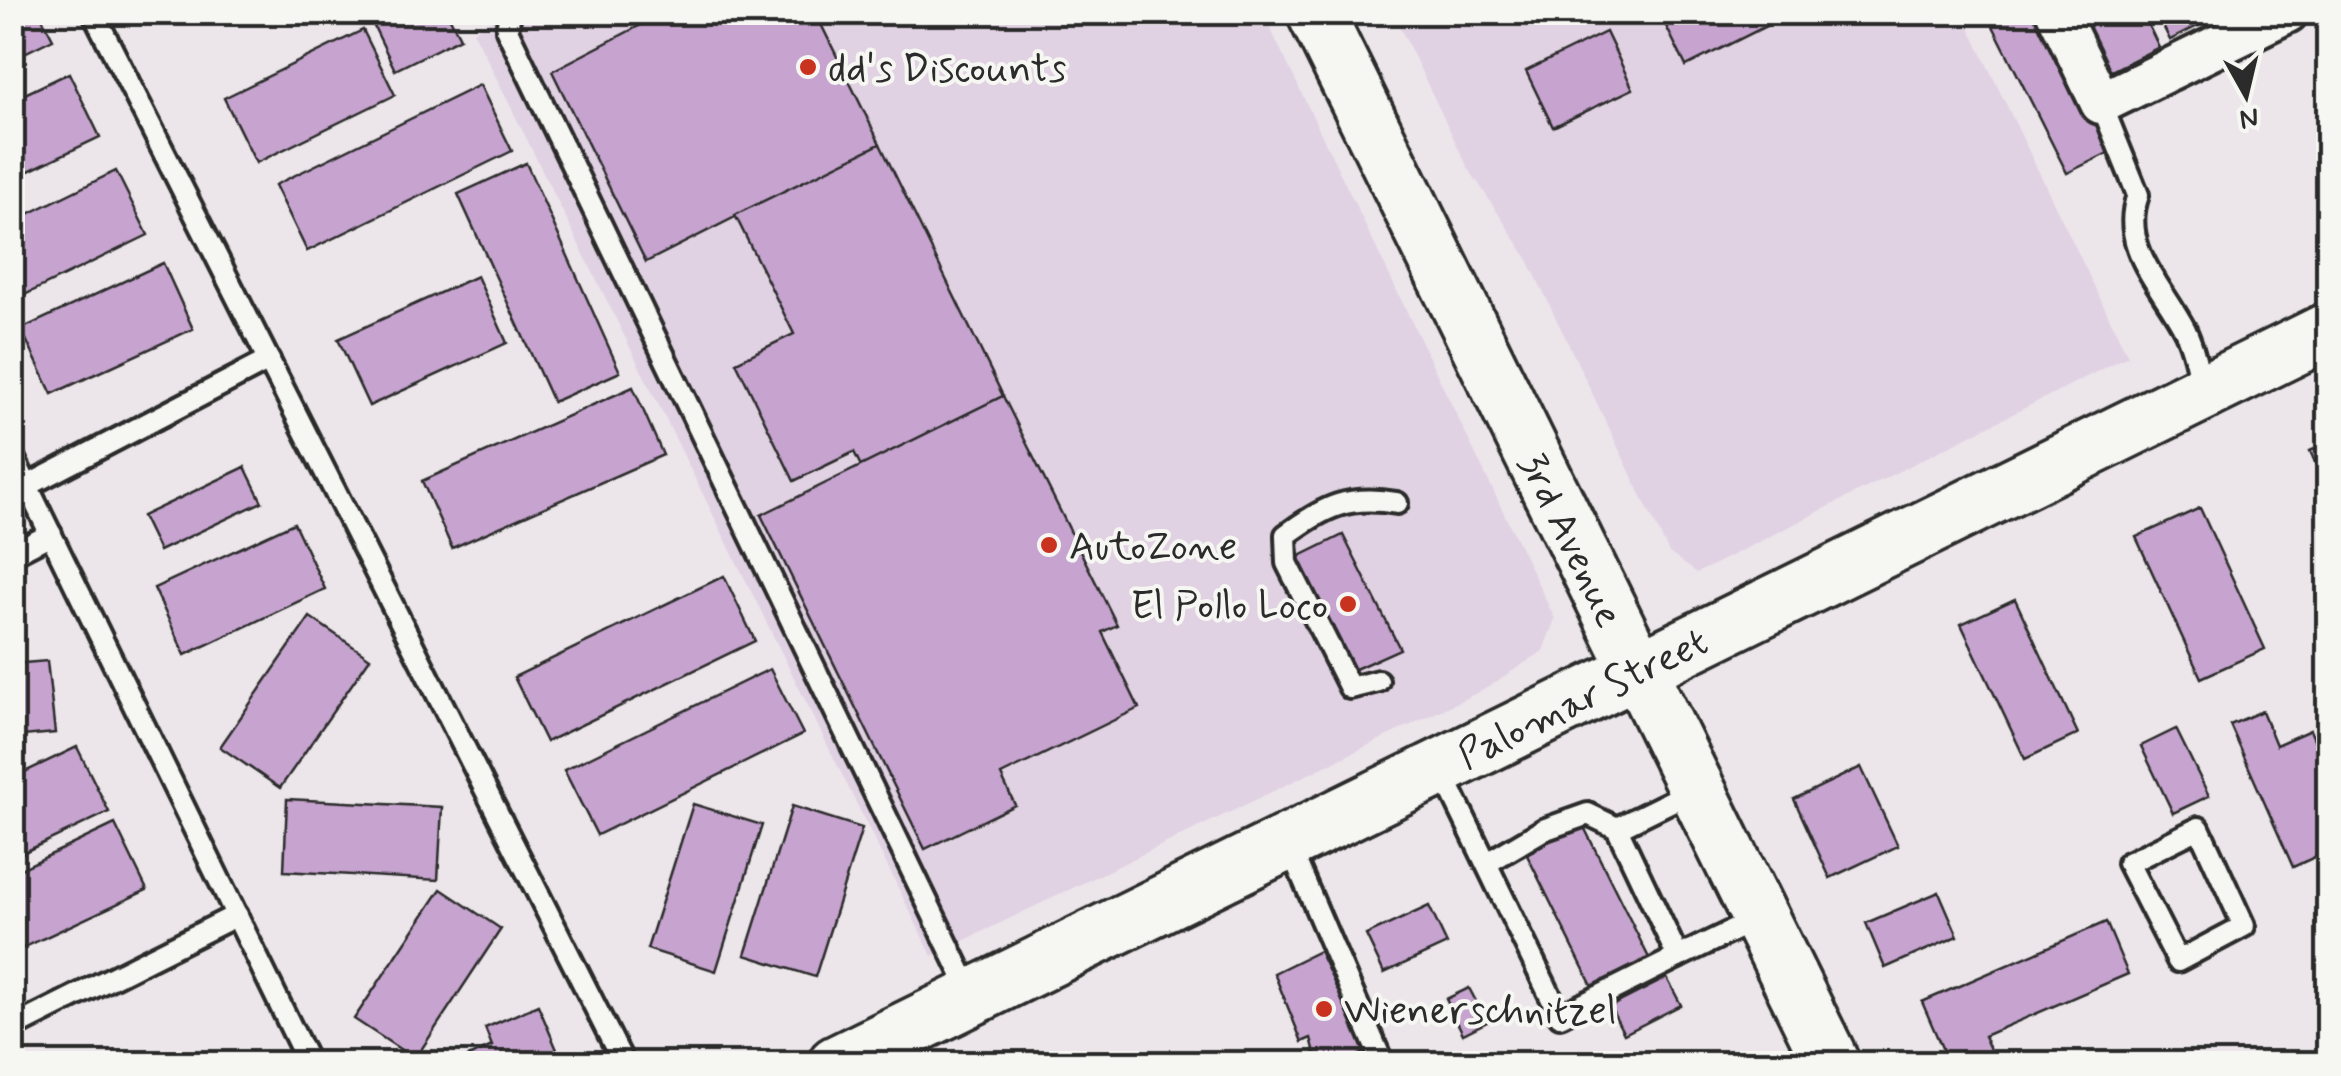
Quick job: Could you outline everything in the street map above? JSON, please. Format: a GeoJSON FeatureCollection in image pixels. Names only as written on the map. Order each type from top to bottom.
{"type":"FeatureCollection","features":[{"type":"Feature","properties":{"kind":"main road","name":"3rd Avenue"},"geometry":{"type":"LineString","coordinates":[[1324,19],[1637,670],[1832,1064]]}},
{"type":"Feature","properties":{"kind":"main road","name":"Palomar Street"},"geometry":{"type":"LineString","coordinates":[[836,1064],[2328,331]]}},
{"type":"Feature","properties":{"kind":"street"},"geometry":{"type":"LineString","coordinates":[[2058,12],[2101,104],[2230,25],[2287,12]]}},
{"type":"Feature","properties":{"kind":"lane"},"geometry":{"type":"LineString","coordinates":[[93,12],[624,1064]]}},
{"type":"Feature","properties":{"kind":"lane"},"geometry":{"type":"LineString","coordinates":[[510,12],[507,30],[972,995]]}},
{"type":"Feature","properties":{"kind":"lane"},"geometry":{"type":"LineString","coordinates":[[2101,104],[2138,195],[2129,219],[2133,240],[2186,333],[2203,393]]}},
{"type":"Feature","properties":{"kind":"lane"},"geometry":{"type":"LineString","coordinates":[[28,486],[268,360]]}},
{"type":"Feature","properties":{"kind":"lane"},"geometry":{"type":"LineString","coordinates":[[12,455],[309,1064]]}},
{"type":"Feature","properties":{"kind":"lane"},"geometry":{"type":"LineString","coordinates":[[1378,682],[1350,688],[1288,564],[1286,536],[1312,516],[1359,497],[1396,503]]}},
{"type":"Feature","properties":{"kind":"lane"},"geometry":{"type":"LineString","coordinates":[[12,554],[51,534]]}},
{"type":"Feature","properties":{"kind":"lane"},"geometry":{"type":"LineString","coordinates":[[1440,767],[1560,1016],[1759,918]]}},
{"type":"Feature","properties":{"kind":"lane"},"geometry":{"type":"LineString","coordinates":[[1617,828],[1696,789]]}},
{"type":"Feature","properties":{"kind":"lane"},"geometry":{"type":"LineString","coordinates":[[1486,863],[1543,830],[1588,814],[1617,828],[1678,957]]}},
{"type":"Feature","properties":{"kind":"lane"},"geometry":{"type":"LineString","coordinates":[[2199,828],[2244,926],[2178,960],[2128,864],[2199,828]]}},
{"type":"Feature","properties":{"kind":"lane"},"geometry":{"type":"LineString","coordinates":[[1288,841],[1382,1064]]}},
{"type":"Feature","properties":{"kind":"lane"},"geometry":{"type":"LineString","coordinates":[[12,1028],[237,915]]}},
{"type":"Feature","properties":{"kind":"shaded area"},"geometry":{"type":"Polygon","coordinates":[[[506,12],[1263,13],[1555,619],[1543,651],[1485,689],[932,956],[473,31],[506,12]]]}},
{"type":"Feature","properties":{"kind":"shaded area"},"geometry":{"type":"Polygon","coordinates":[[[1393,13],[1962,13],[2128,356],[1697,573],[1669,553],[1526,256],[1467,166],[1393,13]]]}},
{"type":"Feature","properties":{"kind":"building"},"geometry":{"type":"Polygon","coordinates":[[[12,12],[39,12],[53,39],[12,59],[12,12]]]}},
{"type":"Feature","properties":{"kind":"building"},"geometry":{"type":"Polygon","coordinates":[[[367,12],[447,12],[460,38],[395,70],[367,12]]]}},
{"type":"Feature","properties":{"kind":"building"},"geometry":{"type":"Polygon","coordinates":[[[666,12],[815,12],[880,144],[646,262],[552,71],[666,12]]]}},
{"type":"Feature","properties":{"kind":"building"},"geometry":{"type":"Polygon","coordinates":[[[1684,12],[1794,12],[1686,66],[1664,22],[1684,12]]]}},
{"type":"Feature","properties":{"kind":"building"},"geometry":{"type":"Polygon","coordinates":[[[1986,12],[2050,12],[2118,148],[2067,173],[1986,12]]]}},
{"type":"Feature","properties":{"kind":"building"},"geometry":{"type":"Polygon","coordinates":[[[2079,12],[2142,12],[2159,47],[2109,72],[2079,12]]]}},
{"type":"Feature","properties":{"kind":"building"},"geometry":{"type":"Polygon","coordinates":[[[2156,12],[2220,12],[2221,14],[2170,40],[2156,12]]]}},
{"type":"Feature","properties":{"kind":"building"},"geometry":{"type":"Polygon","coordinates":[[[2328,18],[2328,51],[2315,25],[2328,18]]]}},
{"type":"Feature","properties":{"kind":"building"},"geometry":{"type":"Polygon","coordinates":[[[363,30],[395,95],[256,163],[224,98],[363,30]]]}},
{"type":"Feature","properties":{"kind":"building"},"geometry":{"type":"Polygon","coordinates":[[[1606,32],[1633,89],[1553,127],[1526,71],[1606,32]]]}},
{"type":"Feature","properties":{"kind":"building"},"geometry":{"type":"Polygon","coordinates":[[[69,73],[100,137],[12,179],[12,100],[69,73]]]}},
{"type":"Feature","properties":{"kind":"building"},"geometry":{"type":"Polygon","coordinates":[[[480,85],[512,151],[307,251],[275,185],[480,85]]]}},
{"type":"Feature","properties":{"kind":"building"},"geometry":{"type":"Polygon","coordinates":[[[880,144],[1003,396],[861,466],[854,452],[794,481],[736,362],[794,334],[735,215],[880,144]]]}},
{"type":"Feature","properties":{"kind":"building"},"geometry":{"type":"Polygon","coordinates":[[[526,163],[620,372],[553,402],[458,194],[526,163]]]}},
{"type":"Feature","properties":{"kind":"building"},"geometry":{"type":"Polygon","coordinates":[[[116,171],[148,235],[12,301],[12,222],[116,171]]]}},
{"type":"Feature","properties":{"kind":"building"},"geometry":{"type":"Polygon","coordinates":[[[163,263],[193,329],[52,394],[21,329],[163,263]]]}},
{"type":"Feature","properties":{"kind":"building"},"geometry":{"type":"Polygon","coordinates":[[[477,276],[507,343],[369,406],[338,339],[477,276]]]}},
{"type":"Feature","properties":{"kind":"building"},"geometry":{"type":"Polygon","coordinates":[[[633,387],[663,455],[452,548],[422,481],[633,387]]]}},
{"type":"Feature","properties":{"kind":"building"},"geometry":{"type":"Polygon","coordinates":[[[1003,396],[1117,625],[1102,632],[1139,708],[1001,775],[1015,805],[925,849],[761,515],[1003,396]]]}},
{"type":"Feature","properties":{"kind":"building"},"geometry":{"type":"Polygon","coordinates":[[[2328,443],[2328,492],[2310,451],[2328,443]]]}},
{"type":"Feature","properties":{"kind":"building"},"geometry":{"type":"Polygon","coordinates":[[[245,467],[262,502],[159,551],[142,516],[245,467]]]}},
{"type":"Feature","properties":{"kind":"building"},"geometry":{"type":"Polygon","coordinates":[[[2200,508],[2265,649],[2201,678],[2136,537],[2200,508]]]}},
{"type":"Feature","properties":{"kind":"building"},"geometry":{"type":"Polygon","coordinates":[[[294,523],[325,589],[185,655],[154,588],[294,523]]]}},
{"type":"Feature","properties":{"kind":"building","name":"El Pollo Loco"},"geometry":{"type":"Polygon","coordinates":[[[1343,535],[1400,649],[1353,670],[1296,558],[1343,535]]]}},
{"type":"Feature","properties":{"kind":"building"},"geometry":{"type":"Polygon","coordinates":[[[724,576],[755,641],[546,742],[514,677],[724,576]]]}},
{"type":"Feature","properties":{"kind":"building"},"geometry":{"type":"Polygon","coordinates":[[[2015,599],[2078,734],[2025,759],[1961,624],[2015,599]]]}},
{"type":"Feature","properties":{"kind":"building"},"geometry":{"type":"Polygon","coordinates":[[[310,617],[370,658],[280,788],[220,747],[310,617]]]}},
{"type":"Feature","properties":{"kind":"building"},"geometry":{"type":"Polygon","coordinates":[[[47,661],[55,733],[12,737],[12,664],[47,661]]]}},
{"type":"Feature","properties":{"kind":"building"},"geometry":{"type":"Polygon","coordinates":[[[770,669],[803,734],[597,835],[564,770],[770,669]]]}},
{"type":"Feature","properties":{"kind":"building"},"geometry":{"type":"Polygon","coordinates":[[[2262,711],[2276,745],[2310,730],[2328,771],[2328,851],[2293,867],[2230,725],[2262,711]]]}},
{"type":"Feature","properties":{"kind":"building"},"geometry":{"type":"Polygon","coordinates":[[[2176,729],[2209,796],[2173,813],[2141,746],[2176,729]]]}},
{"type":"Feature","properties":{"kind":"building"},"geometry":{"type":"Polygon","coordinates":[[[77,747],[109,812],[12,858],[12,778],[77,747]]]}},
{"type":"Feature","properties":{"kind":"building"},"geometry":{"type":"Polygon","coordinates":[[[1861,767],[1898,846],[1830,878],[1794,799],[1861,767]]]}},
{"type":"Feature","properties":{"kind":"building"},"geometry":{"type":"Polygon","coordinates":[[[287,799],[442,807],[438,880],[284,871],[287,799]]]}},
{"type":"Feature","properties":{"kind":"building"},"geometry":{"type":"Polygon","coordinates":[[[693,804],[762,825],[716,971],[647,949],[693,804]]]}},
{"type":"Feature","properties":{"kind":"building"},"geometry":{"type":"Polygon","coordinates":[[[792,806],[862,828],[815,977],[745,955],[792,806]]]}},
{"type":"Feature","properties":{"kind":"building"},"geometry":{"type":"Polygon","coordinates":[[[1582,823],[1651,962],[1594,990],[1525,851],[1582,823]]]}},
{"type":"Feature","properties":{"kind":"building"},"geometry":{"type":"Polygon","coordinates":[[[115,824],[147,890],[12,953],[12,873],[115,824]]]}},
{"type":"Feature","properties":{"kind":"building"},"geometry":{"type":"Polygon","coordinates":[[[441,889],[501,929],[415,1059],[354,1019],[441,889]]]}},
{"type":"Feature","properties":{"kind":"building"},"geometry":{"type":"Polygon","coordinates":[[[1939,892],[1958,936],[1885,968],[1866,923],[1939,892]]]}},
{"type":"Feature","properties":{"kind":"building"},"geometry":{"type":"Polygon","coordinates":[[[1429,906],[1447,944],[1384,973],[1366,935],[1429,906]]]}},
{"type":"Feature","properties":{"kind":"building"},"geometry":{"type":"Polygon","coordinates":[[[2106,922],[2128,974],[1984,1036],[1993,1056],[1975,1064],[1949,1064],[1922,1002],[2106,922]]]}},
{"type":"Feature","properties":{"kind":"building"},"geometry":{"type":"Polygon","coordinates":[[[1319,951],[1367,1051],[1341,1064],[1318,1064],[1311,1038],[1302,1042],[1274,973],[1319,951]]]}},
{"type":"Feature","properties":{"kind":"building"},"geometry":{"type":"Polygon","coordinates":[[[1667,978],[1681,1005],[1624,1034],[1610,1007],[1667,978]]]}},
{"type":"Feature","properties":{"kind":"building"},"geometry":{"type":"Polygon","coordinates":[[[1469,988],[1487,1022],[1463,1034],[1446,999],[1469,988]]]}},
{"type":"Feature","properties":{"kind":"building"},"geometry":{"type":"Polygon","coordinates":[[[538,1005],[563,1064],[453,1064],[492,1046],[485,1028],[538,1005]]]}},
{"type":"Feature","properties":{"kind":"place","name":"dd's Discounts"},"geometry":{"type":"Point","coordinates":[808,67]}},
{"type":"Feature","properties":{"kind":"place","name":"AutoZone"},"geometry":{"type":"Point","coordinates":[1049,545]}},
{"type":"Feature","properties":{"kind":"place","name":"El Pollo Loco"},"geometry":{"type":"Point","coordinates":[1348,604]}},
{"type":"Feature","properties":{"kind":"place","name":"Wienerschnitzel"},"geometry":{"type":"Point","coordinates":[1324,1009]}}]}
